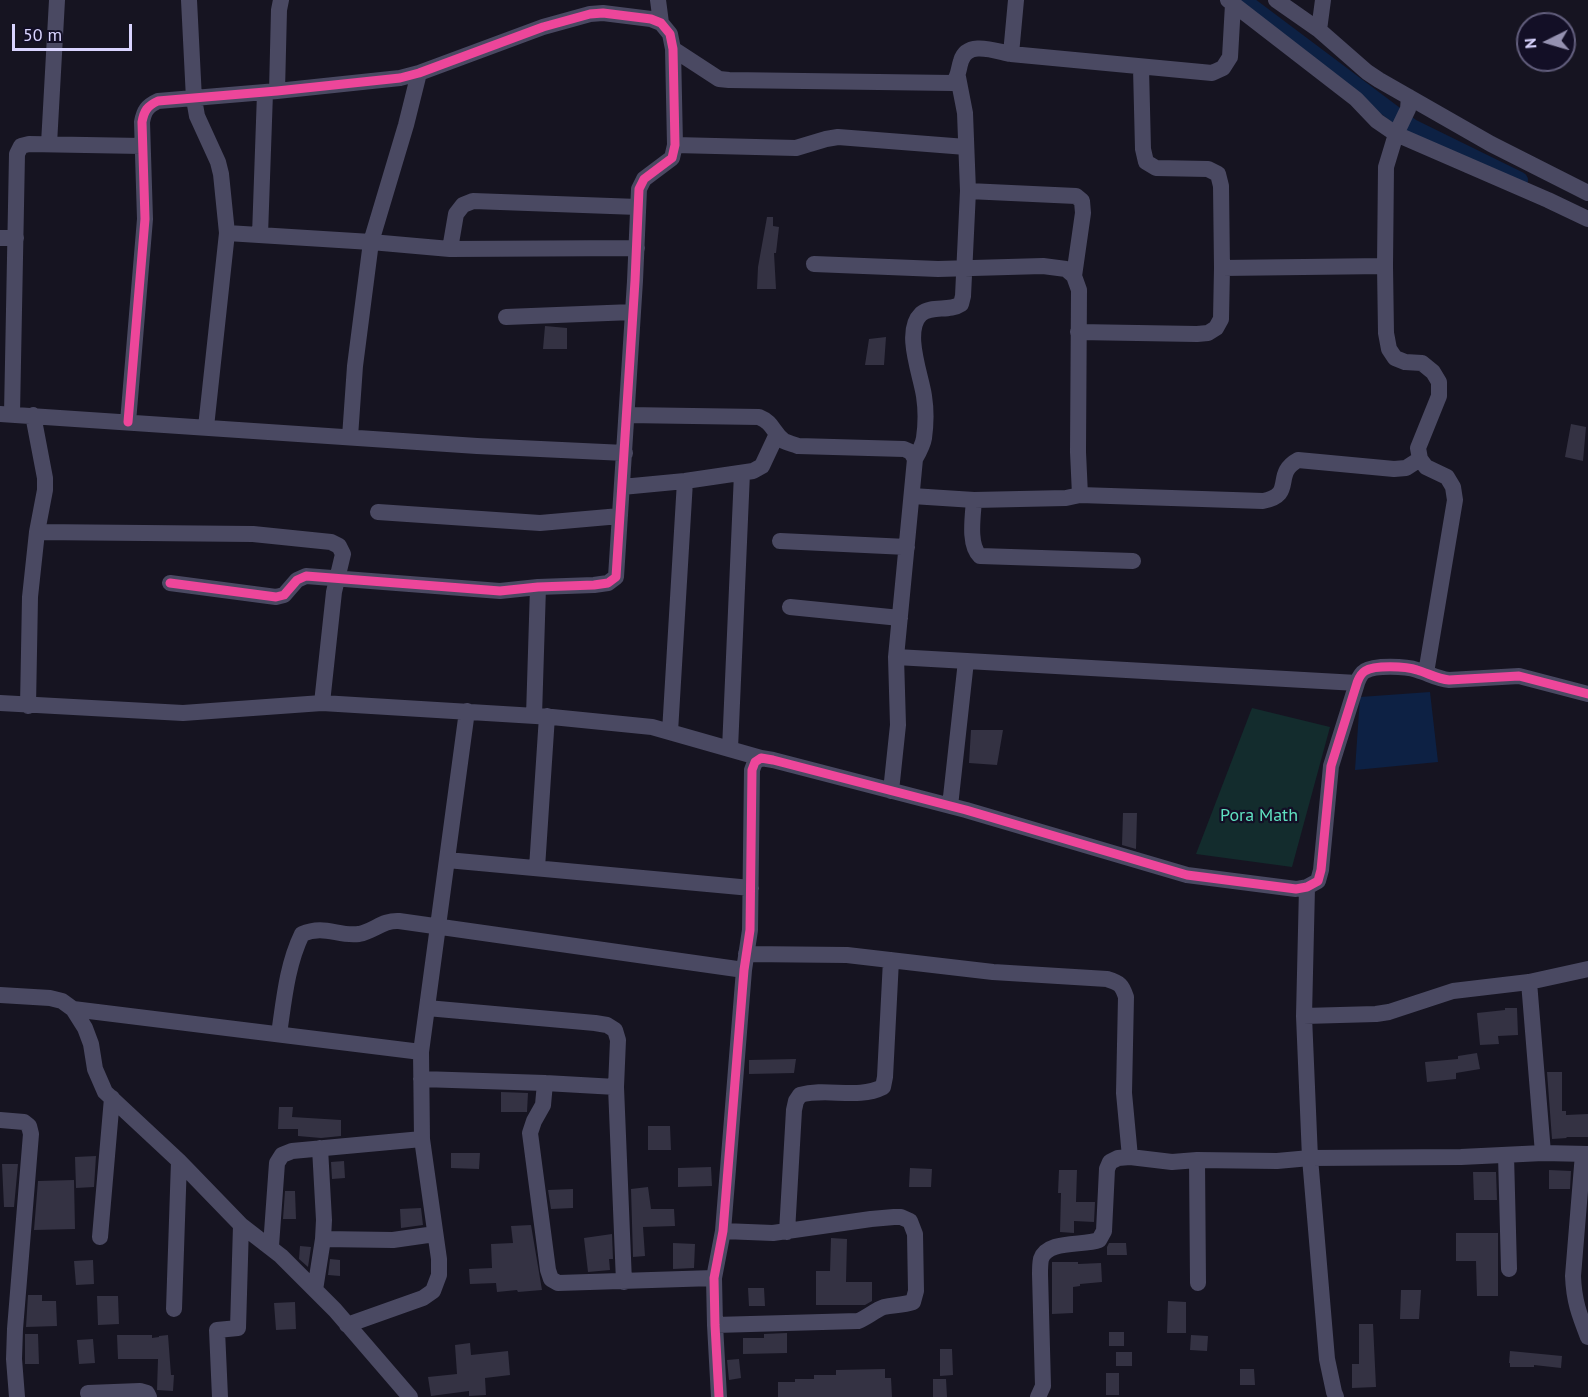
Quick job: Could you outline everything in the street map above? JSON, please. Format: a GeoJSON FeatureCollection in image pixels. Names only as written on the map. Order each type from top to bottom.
{"type":"FeatureCollection","features":[{"type":"Feature","properties":{"kind":"street"},"geometry":{"type":"LineString","coordinates":[[49,144],[57,0]]}},
{"type":"Feature","properties":{"kind":"street"},"geometry":{"type":"LineString","coordinates":[[189,0],[196,116],[218,162],[227,233],[206,427]]}},
{"type":"Feature","properties":{"kind":"street"},"geometry":{"type":"LineString","coordinates":[[260,235],[280,0]]}},
{"type":"Feature","properties":{"kind":"street"},"geometry":{"type":"LineString","coordinates":[[658,0],[661,23]]}},
{"type":"Feature","properties":{"kind":"street"},"geometry":{"type":"LineString","coordinates":[[1011,54],[1016,0]]}},
{"type":"Feature","properties":{"kind":"street"},"geometry":{"type":"LineString","coordinates":[[1276,0],[1319,30],[1367,72],[1408,103],[1588,193]]}},
{"type":"Feature","properties":{"kind":"street"},"geometry":{"type":"LineString","coordinates":[[1319,30],[1323,0]]}},
{"type":"Feature","properties":{"kind":"street"},"geometry":{"type":"LineString","coordinates":[[891,791],[898,725],[896,657],[915,459],[924,438],[925,411],[913,336],[921,314],[928,310],[955,308],[961,304],[963,296],[968,191],[965,113],[958,77],[960,62],[970,49],[979,48],[1011,54],[1141,68],[1212,73],[1223,68],[1230,57],[1230,2]]}},
{"type":"Feature","properties":{"kind":"street"},"geometry":{"type":"LineString","coordinates":[[1230,2],[1356,99],[1377,121],[1588,219]]}},
{"type":"Feature","properties":{"kind":"street"},"geometry":{"type":"LineString","coordinates":[[128,422],[145,219],[142,122],[148,105],[158,101],[400,78],[543,27],[590,14],[603,13],[651,19],[661,23],[670,34],[673,49],[675,145],[672,158],[644,179],[639,189],[616,577],[608,582],[594,585],[500,591],[306,576],[297,580],[284,595],[276,597],[170,583]]}},
{"type":"Feature","properties":{"kind":"street"},"geometry":{"type":"LineString","coordinates":[[673,49],[719,79],[729,80],[952,83],[958,77]]}},
{"type":"Feature","properties":{"kind":"street"},"geometry":{"type":"LineString","coordinates":[[1078,332],[1208,333],[1216,328],[1221,319],[1221,186],[1218,174],[1208,168],[1156,168],[1146,162],[1143,149],[1141,68]]}},
{"type":"Feature","properties":{"kind":"street"},"geometry":{"type":"LineString","coordinates":[[350,437],[354,366],[371,242],[419,73]]}},
{"type":"Feature","properties":{"kind":"street"},"geometry":{"type":"LineString","coordinates":[[1408,103],[1386,166],[1386,333],[1389,349],[1395,358],[1405,362],[1422,363],[1433,372],[1439,382],[1439,396],[1418,448],[1420,459],[1426,467],[1448,477],[1453,487],[1455,500],[1426,673]]}},
{"type":"Feature","properties":{"kind":"street"},"geometry":{"type":"LineString","coordinates":[[675,145],[796,148],[838,137],[966,147]]}},
{"type":"Feature","properties":{"kind":"street"},"geometry":{"type":"LineString","coordinates":[[142,146],[49,144],[21,146],[17,154],[8,238],[6,414],[477,446],[625,453]]}},
{"type":"Feature","properties":{"kind":"street"},"geometry":{"type":"LineString","coordinates":[[0,154],[17,154]]}},
{"type":"Feature","properties":{"kind":"street"},"geometry":{"type":"LineString","coordinates":[[968,191],[1076,196],[1082,201],[1083,213],[1074,276],[1079,290],[1080,495]]}},
{"type":"Feature","properties":{"kind":"street"},"geometry":{"type":"LineString","coordinates":[[450,249],[456,214],[463,205],[473,201],[638,207]]}},
{"type":"Feature","properties":{"kind":"street"},"geometry":{"type":"LineString","coordinates":[[227,233],[450,249],[637,248]]}},
{"type":"Feature","properties":{"kind":"street"},"geometry":{"type":"LineString","coordinates":[[814,264],[964,269],[1042,266],[1066,269],[1074,276]]}},
{"type":"Feature","properties":{"kind":"street"},"geometry":{"type":"LineString","coordinates":[[1222,268],[1385,266]]}},
{"type":"Feature","properties":{"kind":"street"},"geometry":{"type":"LineString","coordinates":[[506,317],[633,312]]}},
{"type":"Feature","properties":{"kind":"street"},"geometry":{"type":"LineString","coordinates":[[627,415],[759,417],[768,420],[785,442],[798,446],[904,449],[911,452],[915,459]]}},
{"type":"Feature","properties":{"kind":"street"},"geometry":{"type":"LineString","coordinates":[[28,706],[30,597],[37,532],[45,490],[45,478],[33,416]]}},
{"type":"Feature","properties":{"kind":"street"},"geometry":{"type":"LineString","coordinates":[[622,487],[753,471],[762,466],[777,434]]}},
{"type":"Feature","properties":{"kind":"street"},"geometry":{"type":"LineString","coordinates":[[912,496],[974,500],[1066,498],[1080,495],[1263,501],[1280,495],[1286,470],[1290,464],[1298,460],[1394,469],[1406,468],[1420,459]]}},
{"type":"Feature","properties":{"kind":"street"},"geometry":{"type":"LineString","coordinates":[[730,749],[742,473]]}},
{"type":"Feature","properties":{"kind":"street"},"geometry":{"type":"LineString","coordinates":[[670,732],[685,481]]}},
{"type":"Feature","properties":{"kind":"street"},"geometry":{"type":"LineString","coordinates":[[974,500],[973,543],[975,552],[980,556],[1133,561]]}},
{"type":"Feature","properties":{"kind":"street"},"geometry":{"type":"LineString","coordinates":[[378,512],[540,523],[620,516]]}},
{"type":"Feature","properties":{"kind":"street"},"geometry":{"type":"LineString","coordinates":[[37,532],[253,534],[331,542],[339,546],[343,554],[342,564],[337,577],[322,703]]}},
{"type":"Feature","properties":{"kind":"street"},"geometry":{"type":"LineString","coordinates":[[780,541],[907,547]]}},
{"type":"Feature","properties":{"kind":"street"},"geometry":{"type":"LineString","coordinates":[[537,868],[540,716],[538,587]]}},
{"type":"Feature","properties":{"kind":"street"},"geometry":{"type":"LineString","coordinates":[[790,607],[900,618]]}},
{"type":"Feature","properties":{"kind":"street"},"geometry":{"type":"LineString","coordinates":[[896,657],[1357,683]]}},
{"type":"Feature","properties":{"kind":"street"},"geometry":{"type":"LineString","coordinates":[[950,806],[966,661]]}},
{"type":"Feature","properties":{"kind":"street"},"geometry":{"type":"LineString","coordinates":[[0,703],[183,713],[322,703],[540,716],[652,728],[950,806],[1187,874],[1296,889],[1307,887],[1318,881],[1322,870],[1332,766],[1360,674],[1366,669],[1376,667],[1415,669],[1440,679],[1449,680],[1520,676],[1588,694]]}},
{"type":"Feature","properties":{"kind":"street"},"geometry":{"type":"LineString","coordinates":[[347,1324],[423,1298],[433,1291],[439,1275],[439,1259],[422,1138],[422,1052],[467,711]]}},
{"type":"Feature","properties":{"kind":"street"},"geometry":{"type":"LineString","coordinates":[[719,1397],[714,1278],[723,1231],[745,962],[750,930],[752,770],[755,762],[761,758]]}},
{"type":"Feature","properties":{"kind":"street"},"geometry":{"type":"LineString","coordinates":[[447,860],[751,888]]}},
{"type":"Feature","properties":{"kind":"street"},"geometry":{"type":"LineString","coordinates":[[1307,887],[1304,1016],[1310,1158],[1327,1359],[1336,1397]]}},
{"type":"Feature","properties":{"kind":"street"},"geometry":{"type":"LineString","coordinates":[[279,1034],[289,973],[302,934],[322,929],[360,934],[390,921],[745,962],[847,955],[993,972],[1107,979],[1116,981],[1122,986],[1126,997],[1124,1093],[1130,1157]]}},
{"type":"Feature","properties":{"kind":"street"},"geometry":{"type":"LineString","coordinates":[[787,1232],[796,1101],[800,1095],[809,1092],[863,1094],[883,1087],[891,960]]}},
{"type":"Feature","properties":{"kind":"street"},"geometry":{"type":"LineString","coordinates":[[1304,1016],[1389,1012],[1453,991],[1529,982],[1588,969]]}},
{"type":"Feature","properties":{"kind":"street"},"geometry":{"type":"LineString","coordinates":[[1529,982],[1543,1153]]}},
{"type":"Feature","properties":{"kind":"street"},"geometry":{"type":"LineString","coordinates":[[0,995],[50,998],[62,1001],[73,1009],[85,1028],[91,1044],[95,1070],[105,1092],[179,1161],[241,1225],[271,1246],[347,1324],[410,1397]]}},
{"type":"Feature","properties":{"kind":"street"},"geometry":{"type":"LineString","coordinates":[[427,1008],[595,1023],[607,1025],[615,1030],[618,1040],[616,1087],[624,1282]]}},
{"type":"Feature","properties":{"kind":"street"},"geometry":{"type":"LineString","coordinates":[[73,1009],[422,1052]]}},
{"type":"Feature","properties":{"kind":"street"},"geometry":{"type":"LineString","coordinates":[[422,1079],[616,1087]]}},
{"type":"Feature","properties":{"kind":"street"},"geometry":{"type":"LineString","coordinates":[[545,1083],[543,1106],[530,1132],[548,1270],[552,1279],[558,1283],[714,1278]]}},
{"type":"Feature","properties":{"kind":"street"},"geometry":{"type":"LineString","coordinates":[[100,1237],[112,1098]]}},
{"type":"Feature","properties":{"kind":"street"},"geometry":{"type":"LineString","coordinates":[[0,1120],[24,1122],[29,1126],[31,1134],[15,1329],[7,1358],[17,1397]]}},
{"type":"Feature","properties":{"kind":"street"},"geometry":{"type":"LineString","coordinates":[[271,1246],[277,1163],[282,1155],[292,1151],[422,1138]]}},
{"type":"Feature","properties":{"kind":"street"},"geometry":{"type":"LineString","coordinates":[[315,1290],[324,1220],[320,1148]]}},
{"type":"Feature","properties":{"kind":"street"},"geometry":{"type":"LineString","coordinates":[[1038,1397],[1043,1386],[1041,1258],[1054,1246],[1091,1244],[1099,1240],[1104,1232],[1107,1169],[1110,1162],[1118,1158],[1130,1157],[1172,1162],[1543,1153],[1585,1154],[1573,1285],[1575,1304],[1588,1337]]}},
{"type":"Feature","properties":{"kind":"street"},"geometry":{"type":"LineString","coordinates":[[1506,1155],[1509,1269]]}},
{"type":"Feature","properties":{"kind":"street"},"geometry":{"type":"LineString","coordinates":[[1197,1160],[1198,1283]]}},
{"type":"Feature","properties":{"kind":"street"},"geometry":{"type":"LineString","coordinates":[[174,1309],[179,1161]]}},
{"type":"Feature","properties":{"kind":"street"},"geometry":{"type":"LineString","coordinates":[[715,1325],[858,1321],[886,1307],[903,1306],[913,1302],[916,1291],[915,1234],[910,1221],[901,1218],[871,1219],[787,1232],[723,1231]]}},
{"type":"Feature","properties":{"kind":"street"},"geometry":{"type":"LineString","coordinates":[[220,1397],[217,1330],[238,1328],[241,1225]]}},
{"type":"Feature","properties":{"kind":"street"},"geometry":{"type":"LineString","coordinates":[[323,1239],[393,1240],[435,1234]]}},
{"type":"Feature","properties":{"kind":"street"},"geometry":{"type":"LineString","coordinates":[[88,1394],[140,1391],[147,1393],[149,1397]]}},
{"type":"Feature","properties":{"kind":"green space","name":"Pora Math"},"geometry":{"type":"Polygon","coordinates":[[[1252,708],[1330,727],[1292,867],[1196,854],[1252,708]]]}},
{"type":"Feature","properties":{"kind":"water"},"geometry":{"type":"Polygon","coordinates":[[[1430,692],[1438,762],[1355,770],[1360,697],[1430,692]]]}},
{"type":"Feature","properties":{"kind":"building"},"geometry":{"type":"Polygon","coordinates":[[[767,217],[773,217],[773,226],[779,227],[776,253],[774,253],[776,289],[757,289],[758,267],[767,217]]]}},
{"type":"Feature","properties":{"kind":"building"},"geometry":{"type":"Polygon","coordinates":[[[545,326],[567,328],[567,349],[543,349],[545,326]]]}},
{"type":"Feature","properties":{"kind":"building"},"geometry":{"type":"Polygon","coordinates":[[[886,337],[884,365],[865,365],[869,339],[886,337]]]}},
{"type":"Feature","properties":{"kind":"building"},"geometry":{"type":"Polygon","coordinates":[[[1571,424],[1586,427],[1583,461],[1565,457],[1571,424]]]}},
{"type":"Feature","properties":{"kind":"building"},"geometry":{"type":"Polygon","coordinates":[[[971,730],[1003,730],[997,765],[969,763],[971,730]]]}},
{"type":"Feature","properties":{"kind":"building"},"geometry":{"type":"Polygon","coordinates":[[[1123,813],[1137,813],[1136,849],[1122,845],[1123,813]]]}},
{"type":"Feature","properties":{"kind":"building"},"geometry":{"type":"Polygon","coordinates":[[[1505,1008],[1517,1008],[1518,1035],[1498,1036],[1499,1044],[1480,1045],[1477,1013],[1505,1010],[1505,1008]]]}},
{"type":"Feature","properties":{"kind":"building"},"geometry":{"type":"Polygon","coordinates":[[[1477,1053],[1480,1069],[1456,1073],[1456,1079],[1427,1082],[1425,1062],[1458,1059],[1458,1056],[1477,1053]]]}},
{"type":"Feature","properties":{"kind":"building"},"geometry":{"type":"Polygon","coordinates":[[[796,1059],[794,1073],[749,1074],[749,1060],[796,1059]]]}},
{"type":"Feature","properties":{"kind":"building"},"geometry":{"type":"Polygon","coordinates":[[[1547,1072],[1562,1072],[1562,1111],[1566,1111],[1566,1115],[1588,1114],[1588,1137],[1552,1139],[1547,1072]]]}},
{"type":"Feature","properties":{"kind":"building"},"geometry":{"type":"Polygon","coordinates":[[[501,1092],[528,1093],[527,1112],[501,1112],[501,1092]]]}},
{"type":"Feature","properties":{"kind":"building"},"geometry":{"type":"Polygon","coordinates":[[[279,1107],[293,1107],[292,1117],[341,1120],[341,1136],[321,1138],[298,1136],[298,1129],[278,1129],[279,1107]]]}},
{"type":"Feature","properties":{"kind":"building"},"geometry":{"type":"Polygon","coordinates":[[[648,1126],[670,1126],[671,1150],[648,1150],[648,1126]]]}},
{"type":"Feature","properties":{"kind":"building"},"geometry":{"type":"Polygon","coordinates":[[[451,1153],[480,1153],[479,1169],[451,1168],[451,1153]]]}},
{"type":"Feature","properties":{"kind":"building"},"geometry":{"type":"Polygon","coordinates":[[[96,1156],[94,1187],[76,1188],[75,1157],[96,1156]]]}},
{"type":"Feature","properties":{"kind":"building"},"geometry":{"type":"Polygon","coordinates":[[[344,1161],[345,1178],[332,1179],[331,1162],[344,1161]]]}},
{"type":"Feature","properties":{"kind":"building"},"geometry":{"type":"Polygon","coordinates":[[[2,1164],[18,1164],[14,1207],[4,1207],[2,1164]]]}},
{"type":"Feature","properties":{"kind":"building"},"geometry":{"type":"Polygon","coordinates":[[[711,1167],[712,1186],[678,1187],[678,1168],[711,1167]]]}},
{"type":"Feature","properties":{"kind":"building"},"geometry":{"type":"Polygon","coordinates":[[[910,1168],[932,1169],[931,1187],[909,1187],[910,1168]]]}},
{"type":"Feature","properties":{"kind":"building"},"geometry":{"type":"Polygon","coordinates":[[[1059,1170],[1077,1170],[1076,1202],[1095,1202],[1094,1222],[1074,1221],[1074,1233],[1060,1232],[1059,1170]]]}},
{"type":"Feature","properties":{"kind":"building"},"geometry":{"type":"Polygon","coordinates":[[[1549,1170],[1571,1171],[1570,1189],[1549,1189],[1549,1170]]]}},
{"type":"Feature","properties":{"kind":"building"},"geometry":{"type":"Polygon","coordinates":[[[1473,1172],[1496,1172],[1497,1200],[1474,1200],[1473,1172]]]}},
{"type":"Feature","properties":{"kind":"building"},"geometry":{"type":"Polygon","coordinates":[[[74,1180],[75,1229],[34,1230],[38,1181],[74,1180]]]}},
{"type":"Feature","properties":{"kind":"building"},"geometry":{"type":"Polygon","coordinates":[[[648,1187],[651,1209],[674,1209],[675,1226],[643,1227],[645,1256],[633,1257],[631,1189],[648,1187]]]}},
{"type":"Feature","properties":{"kind":"building"},"geometry":{"type":"Polygon","coordinates":[[[573,1189],[573,1208],[551,1209],[548,1190],[573,1189]]]}},
{"type":"Feature","properties":{"kind":"building"},"geometry":{"type":"Polygon","coordinates":[[[285,1191],[295,1191],[296,1219],[283,1219],[285,1191]]]}},
{"type":"Feature","properties":{"kind":"building"},"geometry":{"type":"Polygon","coordinates":[[[421,1208],[423,1225],[401,1228],[400,1209],[421,1208]]]}},
{"type":"Feature","properties":{"kind":"building"},"geometry":{"type":"Polygon","coordinates":[[[531,1225],[542,1290],[497,1292],[496,1283],[470,1284],[469,1269],[492,1268],[491,1244],[513,1243],[511,1226],[531,1225]]]}},
{"type":"Feature","properties":{"kind":"building"},"geometry":{"type":"Polygon","coordinates":[[[1456,1233],[1498,1233],[1498,1296],[1477,1296],[1476,1261],[1456,1261],[1456,1233]]]}},
{"type":"Feature","properties":{"kind":"building"},"geometry":{"type":"Polygon","coordinates":[[[612,1234],[613,1259],[609,1259],[610,1270],[588,1272],[584,1238],[612,1234]]]}},
{"type":"Feature","properties":{"kind":"building"},"geometry":{"type":"Polygon","coordinates":[[[831,1238],[847,1239],[846,1282],[872,1282],[872,1301],[865,1305],[816,1305],[816,1271],[830,1271],[831,1238]]]}},
{"type":"Feature","properties":{"kind":"building"},"geometry":{"type":"Polygon","coordinates":[[[673,1243],[695,1244],[694,1268],[673,1269],[673,1243]]]}},
{"type":"Feature","properties":{"kind":"building"},"geometry":{"type":"Polygon","coordinates":[[[1109,1243],[1126,1243],[1127,1255],[1107,1255],[1109,1243]]]}},
{"type":"Feature","properties":{"kind":"building"},"geometry":{"type":"Polygon","coordinates":[[[300,1246],[311,1247],[308,1267],[299,1259],[300,1246]]]}},
{"type":"Feature","properties":{"kind":"building"},"geometry":{"type":"Polygon","coordinates":[[[330,1259],[340,1260],[340,1276],[328,1275],[330,1259]]]}},
{"type":"Feature","properties":{"kind":"building"},"geometry":{"type":"Polygon","coordinates":[[[93,1260],[94,1284],[76,1285],[74,1261],[93,1260]]]}},
{"type":"Feature","properties":{"kind":"building"},"geometry":{"type":"Polygon","coordinates":[[[1052,1262],[1101,1263],[1102,1282],[1073,1287],[1073,1313],[1052,1314],[1052,1262]]]}},
{"type":"Feature","properties":{"kind":"building"},"geometry":{"type":"Polygon","coordinates":[[[748,1288],[764,1288],[765,1306],[749,1306],[748,1288]]]}},
{"type":"Feature","properties":{"kind":"building"},"geometry":{"type":"Polygon","coordinates":[[[1401,1290],[1421,1290],[1419,1319],[1400,1319],[1401,1290]]]}},
{"type":"Feature","properties":{"kind":"building"},"geometry":{"type":"Polygon","coordinates":[[[28,1295],[42,1295],[42,1301],[56,1301],[57,1326],[26,1327],[28,1295]]]}},
{"type":"Feature","properties":{"kind":"building"},"geometry":{"type":"Polygon","coordinates":[[[97,1296],[118,1296],[119,1324],[98,1325],[97,1296]]]}},
{"type":"Feature","properties":{"kind":"building"},"geometry":{"type":"Polygon","coordinates":[[[1168,1301],[1186,1302],[1186,1333],[1167,1333],[1168,1301]]]}},
{"type":"Feature","properties":{"kind":"building"},"geometry":{"type":"Polygon","coordinates":[[[295,1302],[296,1329],[276,1330],[274,1303],[295,1302]]]}},
{"type":"Feature","properties":{"kind":"building"},"geometry":{"type":"Polygon","coordinates":[[[1359,1324],[1373,1324],[1376,1387],[1352,1388],[1352,1364],[1359,1364],[1359,1324]]]}},
{"type":"Feature","properties":{"kind":"building"},"geometry":{"type":"Polygon","coordinates":[[[1109,1332],[1124,1332],[1124,1346],[1109,1346],[1109,1332]]]}},
{"type":"Feature","properties":{"kind":"building"},"geometry":{"type":"Polygon","coordinates":[[[787,1333],[787,1353],[743,1354],[743,1338],[764,1338],[764,1334],[787,1333]]]}},
{"type":"Feature","properties":{"kind":"building"},"geometry":{"type":"Polygon","coordinates":[[[25,1334],[38,1334],[39,1364],[25,1364],[25,1334]]]}},
{"type":"Feature","properties":{"kind":"building"},"geometry":{"type":"Polygon","coordinates":[[[117,1335],[152,1335],[152,1338],[168,1335],[171,1375],[174,1375],[173,1391],[157,1390],[158,1359],[118,1359],[117,1335]]]}},
{"type":"Feature","properties":{"kind":"building"},"geometry":{"type":"Polygon","coordinates":[[[1191,1335],[1208,1336],[1207,1351],[1190,1350],[1191,1335]]]}},
{"type":"Feature","properties":{"kind":"building"},"geometry":{"type":"Polygon","coordinates":[[[93,1339],[95,1363],[79,1364],[77,1340],[93,1339]]]}},
{"type":"Feature","properties":{"kind":"building"},"geometry":{"type":"Polygon","coordinates":[[[470,1343],[471,1355],[508,1351],[510,1375],[485,1378],[486,1395],[469,1396],[469,1391],[431,1396],[428,1377],[457,1374],[455,1345],[470,1343]]]}},
{"type":"Feature","properties":{"kind":"building"},"geometry":{"type":"Polygon","coordinates":[[[940,1349],[952,1349],[953,1375],[940,1376],[940,1349]]]}},
{"type":"Feature","properties":{"kind":"building"},"geometry":{"type":"Polygon","coordinates":[[[1510,1351],[1562,1356],[1561,1368],[1534,1365],[1534,1367],[1510,1367],[1510,1351]]]}},
{"type":"Feature","properties":{"kind":"building"},"geometry":{"type":"Polygon","coordinates":[[[1116,1352],[1132,1352],[1132,1366],[1116,1366],[1116,1352]]]}},
{"type":"Feature","properties":{"kind":"building"},"geometry":{"type":"Polygon","coordinates":[[[739,1359],[741,1378],[729,1380],[727,1360],[739,1359]]]}},
{"type":"Feature","properties":{"kind":"building"},"geometry":{"type":"Polygon","coordinates":[[[885,1369],[885,1378],[891,1378],[892,1397],[778,1397],[778,1382],[814,1379],[814,1375],[836,1375],[836,1370],[885,1369]]]}},
{"type":"Feature","properties":{"kind":"building"},"geometry":{"type":"Polygon","coordinates":[[[1240,1369],[1254,1369],[1255,1385],[1240,1385],[1240,1369]]]}},
{"type":"Feature","properties":{"kind":"building"},"geometry":{"type":"Polygon","coordinates":[[[1106,1373],[1119,1373],[1119,1395],[1106,1395],[1106,1373]]]}},
{"type":"Feature","properties":{"kind":"building"},"geometry":{"type":"Polygon","coordinates":[[[933,1379],[946,1379],[947,1397],[933,1397],[933,1379]]]}},
{"type":"Feature","properties":{"kind":"waterway"},"geometry":{"type":"LineString","coordinates":[[1243,0],[1412,127],[1520,180]]}},
{"type":"Feature","properties":{"kind":"cycle path"},"geometry":{"type":"LineString","coordinates":[[128,422],[145,219],[142,122],[145,112],[151,105],[158,101],[400,78],[543,27],[590,14],[603,13],[651,19],[661,23],[670,34],[673,49],[675,145],[672,158],[644,179],[639,189],[616,577],[608,583],[594,585],[500,591],[306,576],[297,580],[284,595],[276,597],[170,583]]}},
{"type":"Feature","properties":{"kind":"cycle path"},"geometry":{"type":"LineString","coordinates":[[719,1397],[714,1278],[723,1231],[744,970],[750,930],[752,770],[755,762],[761,758],[773,760],[966,810],[1187,875],[1296,889],[1307,887],[1318,881],[1331,766],[1357,683],[1365,671],[1383,667],[1406,668],[1449,680],[1519,676],[1588,694]]}}]}
